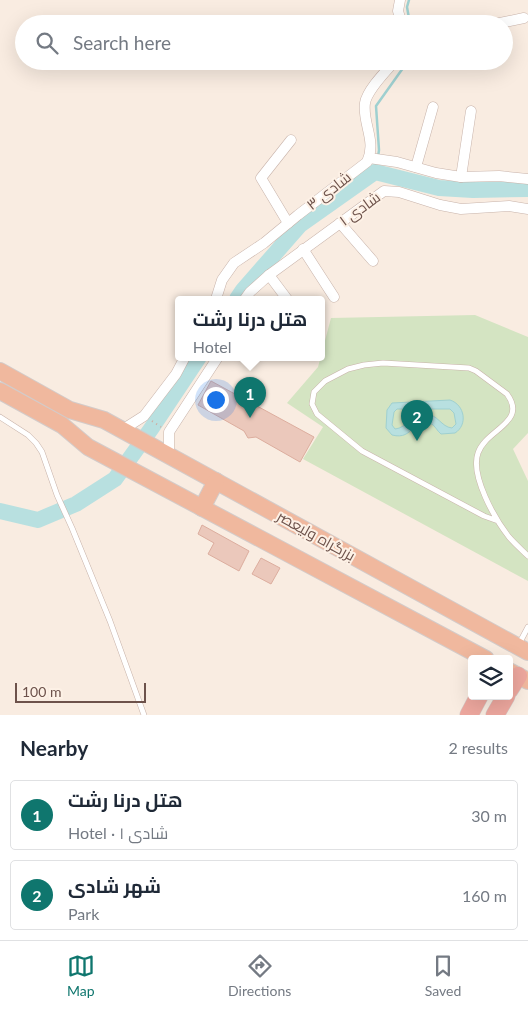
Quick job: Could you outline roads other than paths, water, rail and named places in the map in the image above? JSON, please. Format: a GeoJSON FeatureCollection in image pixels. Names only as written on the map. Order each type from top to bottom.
{"type":"FeatureCollection","features":[{"type":"Feature","properties":{"kind":"highway","name":"بزرگراه ولیعصر"},"geometry":{"type":"LineString","coordinates":[[0,371],[70,410],[104,420],[526,645]]}},
{"type":"Feature","properties":{"kind":"highway","name":"بزرگراه ولیعصر"},"geometry":{"type":"LineString","coordinates":[[0,391],[62,425],[88,447],[478,655]]}},
{"type":"Feature","properties":{"kind":"highway"},"geometry":{"type":"LineString","coordinates":[[202,508],[216,481]]}},
{"type":"Feature","properties":{"kind":"highway"},"geometry":{"type":"LineString","coordinates":[[469,715],[477,700]]}},
{"type":"Feature","properties":{"kind":"highway"},"geometry":{"type":"LineString","coordinates":[[495,715],[504,700]]}},
{"type":"Feature","properties":{"kind":"street"},"geometry":{"type":"LineString","coordinates":[[399,15],[400,0]]}},
{"type":"Feature","properties":{"kind":"street"},"geometry":{"type":"LineString","coordinates":[[513,20],[524,18]]}},
{"type":"Feature","properties":{"kind":"street"},"geometry":{"type":"LineString","coordinates":[[387,70],[365,101],[364,115],[370,133],[371,148],[369,158],[461,177],[499,176],[528,179]]}},
{"type":"Feature","properties":{"kind":"street"},"geometry":{"type":"LineString","coordinates":[[416,167],[433,107]]}},
{"type":"Feature","properties":{"kind":"street"},"geometry":{"type":"LineString","coordinates":[[461,177],[471,111]]}},
{"type":"Feature","properties":{"kind":"street"},"geometry":{"type":"LineString","coordinates":[[288,222],[261,178],[291,140]]}},
{"type":"Feature","properties":{"kind":"street","name":"شادی ۳"},"geometry":{"type":"LineString","coordinates":[[217,296],[222,280],[234,263],[264,243],[288,222],[367,162],[369,158]]}},
{"type":"Feature","properties":{"kind":"street","name":"شادی ۱"},"geometry":{"type":"LineString","coordinates":[[247,296],[269,275],[384,191],[399,192],[440,205],[461,209],[509,206],[528,209]]}},
{"type":"Feature","properties":{"kind":"street"},"geometry":{"type":"LineString","coordinates":[[340,223],[373,261]]}},
{"type":"Feature","properties":{"kind":"street"},"geometry":{"type":"LineString","coordinates":[[304,249],[334,297]]}},
{"type":"Feature","properties":{"kind":"street"},"geometry":{"type":"LineString","coordinates":[[269,275],[285,296]]}},
{"type":"Feature","properties":{"kind":"street"},"geometry":{"type":"LineString","coordinates":[[124,431],[144,416],[176,374],[183,361]]}},
{"type":"Feature","properties":{"kind":"street"},"geometry":{"type":"LineString","coordinates":[[166,454],[169,432],[215,361]]}},
{"type":"Feature","properties":{"kind":"lane"},"geometry":{"type":"LineString","coordinates":[[498,522],[362,450],[317,414],[312,404],[312,396],[316,389],[325,381],[341,372],[373,363],[455,366],[476,371],[508,394],[514,407],[510,422],[481,446],[476,458],[478,476],[498,522],[510,538],[528,556]]}},
{"type":"Feature","properties":{"kind":"lane"},"geometry":{"type":"LineString","coordinates":[[0,417],[28,435],[36,442],[42,452],[57,495],[110,621],[144,715]]}},
{"type":"Feature","properties":{"kind":"lane"},"geometry":{"type":"LineString","coordinates":[[526,645],[528,627]]}},
{"type":"Feature","properties":{"kind":"water"},"geometry":{"type":"Polygon","coordinates":[[[450,400],[459,406],[462,411],[462,425],[455,433],[441,434],[432,424],[424,421],[420,422],[405,435],[392,435],[386,428],[387,410],[392,403],[450,400]],[[397,409],[394,412],[392,425],[395,429],[399,428],[416,416],[425,414],[433,416],[452,428],[456,424],[454,413],[450,409],[397,409]]]}},
{"type":"Feature","properties":{"kind":"waterway"},"geometry":{"type":"LineString","coordinates":[[408,15],[407,7],[409,0]]}},
{"type":"Feature","properties":{"kind":"waterway"},"geometry":{"type":"LineString","coordinates":[[378,157],[376,106],[402,70]]}},
{"type":"Feature","properties":{"kind":"waterway"},"geometry":{"type":"LineString","coordinates":[[375,172],[377,162]]}},
{"type":"Feature","properties":{"kind":"waterway"},"geometry":{"type":"LineString","coordinates":[[239,296],[300,225],[375,172],[439,188],[473,190],[528,189]]}},
{"type":"Feature","properties":{"kind":"waterway"},"geometry":{"type":"LineString","coordinates":[[0,511],[38,520],[76,504],[115,479],[196,361]]}},
{"type":"Feature","properties":{"kind":"place","name":"هتل درنا رشت"},"geometry":{"type":"Point","coordinates":[250,418]}},
{"type":"Feature","properties":{"kind":"place","name":"شهر شادی"},"geometry":{"type":"Point","coordinates":[417,441]}}]}
